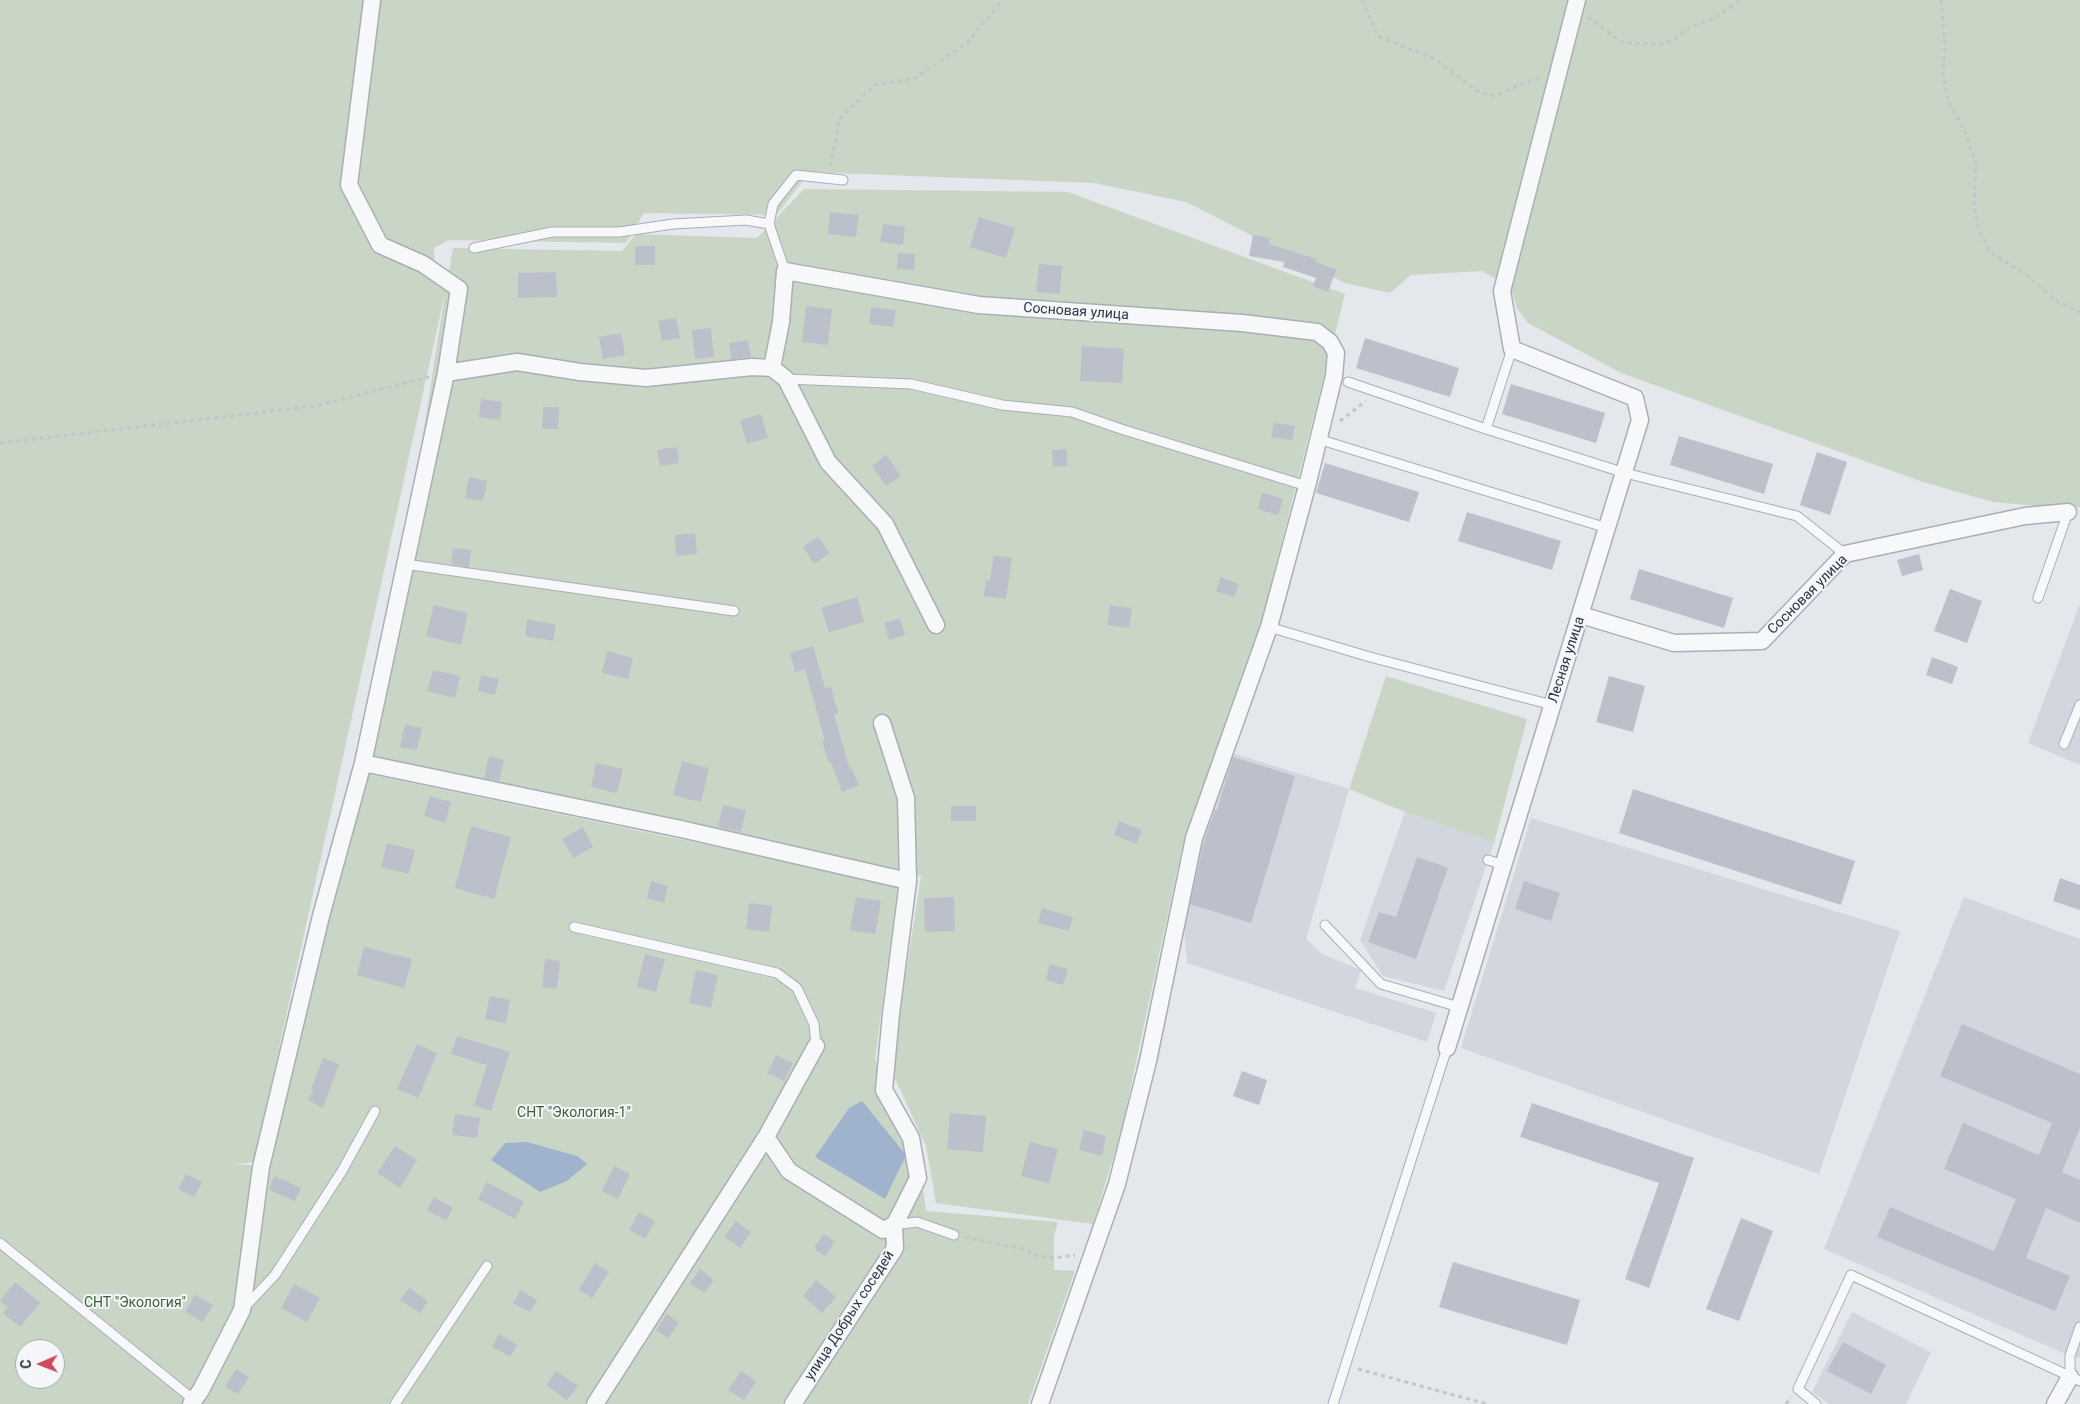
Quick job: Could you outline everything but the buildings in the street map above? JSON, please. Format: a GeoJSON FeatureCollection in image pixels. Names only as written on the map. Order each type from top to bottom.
{"type":"FeatureCollection","features":[{"type":"Feature","properties":{"kind":"street"},"geometry":{"type":"LineString","coordinates":[[193,1402],[242,1310],[261,1167],[321,916],[363,763],[446,372],[459,289],[423,264],[380,245],[349,185],[372,0]]}},
{"type":"Feature","properties":{"kind":"street"},"geometry":{"type":"LineString","coordinates":[[1512,349],[1502,291],[1576,4]]}},
{"type":"Feature","properties":{"kind":"street"},"geometry":{"type":"LineString","coordinates":[[772,368],[782,322],[785,271]]}},
{"type":"Feature","properties":{"kind":"street","name":"Сосновая улица"},"geometry":{"type":"LineString","coordinates":[[785,271],[979,305],[1242,323],[1317,332],[1330,342],[1336,353],[1341,379],[1318,439],[1269,627],[1194,838],[1145,1071],[1117,1184],[1040,1404]]}},
{"type":"Feature","properties":{"kind":"street","name":"Лесная улица"},"geometry":{"type":"LineString","coordinates":[[1447,1048],[1495,863],[1552,705],[1640,420],[1635,398],[1512,349]]}},
{"type":"Feature","properties":{"kind":"street"},"geometry":{"type":"LineString","coordinates":[[446,372],[517,362],[580,372],[646,378],[752,367],[772,368],[786,379],[828,462],[885,524],[936,625]]}},
{"type":"Feature","properties":{"kind":"street","name":"Сосновая улица"},"geometry":{"type":"LineString","coordinates":[[1581,615],[1674,643],[1762,641],[1846,554],[2025,516],[2068,512]]}},
{"type":"Feature","properties":{"kind":"street"},"geometry":{"type":"LineString","coordinates":[[766,1136],[789,1171],[883,1230],[894,1225],[918,1178],[911,1138],[884,1090],[891,1014],[908,881],[906,798],[882,722]]}},
{"type":"Feature","properties":{"kind":"street"},"geometry":{"type":"LineString","coordinates":[[363,763],[681,829],[908,881]]}},
{"type":"Feature","properties":{"kind":"street"},"geometry":{"type":"LineString","coordinates":[[594,1404],[766,1136],[816,1046]]}},
{"type":"Feature","properties":{"kind":"street","name":"улица Добрых соседей"},"geometry":{"type":"LineString","coordinates":[[793,1404],[895,1248],[894,1225]]}},
{"type":"Feature","properties":{"kind":"street"},"geometry":{"type":"LineString","coordinates":[[2055,1404],[2075,1379]]}},
{"type":"Feature","properties":{"kind":"lane"},"geometry":{"type":"LineString","coordinates":[[785,271],[770,224],[773,204],[796,175],[843,180]]}},
{"type":"Feature","properties":{"kind":"lane"},"geometry":{"type":"LineString","coordinates":[[474,248],[552,232],[619,232],[673,224],[746,220],[770,224]]}},
{"type":"Feature","properties":{"kind":"lane"},"geometry":{"type":"LineString","coordinates":[[1486,429],[1512,349]]}},
{"type":"Feature","properties":{"kind":"lane"},"geometry":{"type":"LineString","coordinates":[[786,379],[912,384],[1002,405],[1072,412],[1307,486]]}},
{"type":"Feature","properties":{"kind":"lane"},"geometry":{"type":"LineString","coordinates":[[1341,379],[1486,429],[1625,473],[1797,516],[1846,554]]}},
{"type":"Feature","properties":{"kind":"lane"},"geometry":{"type":"LineString","coordinates":[[1318,439],[1608,528]]}},
{"type":"Feature","properties":{"kind":"lane"},"geometry":{"type":"LineString","coordinates":[[2038,598],[2068,512]]}},
{"type":"Feature","properties":{"kind":"lane"},"geometry":{"type":"LineString","coordinates":[[405,564],[734,611]]}},
{"type":"Feature","properties":{"kind":"lane"},"geometry":{"type":"LineString","coordinates":[[1269,627],[1370,658],[1552,705]]}},
{"type":"Feature","properties":{"kind":"lane"},"geometry":{"type":"LineString","coordinates":[[2064,744],[2080,705]]}},
{"type":"Feature","properties":{"kind":"lane"},"geometry":{"type":"LineString","coordinates":[[1325,925],[1381,984],[1459,1007]]}},
{"type":"Feature","properties":{"kind":"lane"},"geometry":{"type":"LineString","coordinates":[[574,927],[777,972],[797,988],[814,1024],[816,1046]]}},
{"type":"Feature","properties":{"kind":"lane"},"geometry":{"type":"LineString","coordinates":[[1333,1404],[1447,1048]]}},
{"type":"Feature","properties":{"kind":"lane"},"geometry":{"type":"LineString","coordinates":[[242,1310],[275,1275],[342,1171],[375,1111]]}},
{"type":"Feature","properties":{"kind":"lane"},"geometry":{"type":"LineString","coordinates":[[894,1225],[917,1222],[954,1235]]}},
{"type":"Feature","properties":{"kind":"lane"},"geometry":{"type":"LineString","coordinates":[[0,1243],[193,1402]]}},
{"type":"Feature","properties":{"kind":"lane"},"geometry":{"type":"LineString","coordinates":[[395,1404],[487,1266]]}},
{"type":"Feature","properties":{"kind":"lane"},"geometry":{"type":"LineString","coordinates":[[1816,1404],[1798,1389],[1851,1275],[2075,1379]]}},
{"type":"Feature","properties":{"kind":"lane"},"geometry":{"type":"LineString","coordinates":[[2075,1379],[2070,1356],[2080,1327]]}},
{"type":"Feature","properties":{"kind":"path"},"geometry":{"type":"LineString","coordinates":[[827,178],[840,118],[875,85],[913,79],[967,43],[1003,0]]}},
{"type":"Feature","properties":{"kind":"path"},"geometry":{"type":"LineString","coordinates":[[1362,0],[1378,36],[1434,59],[1479,92],[1495,96],[1526,82],[1542,78],[1557,79]]}},
{"type":"Feature","properties":{"kind":"path"},"geometry":{"type":"LineString","coordinates":[[1576,4],[1623,43],[1665,44],[1677,38],[1690,27],[1715,18],[1741,0]]}},
{"type":"Feature","properties":{"kind":"path"},"geometry":{"type":"LineString","coordinates":[[1940,0],[1946,46],[1943,74],[1948,101],[1964,129],[1976,164],[1974,205],[1978,227],[1990,252],[2027,275],[2055,300],[2080,312]]}},
{"type":"Feature","properties":{"kind":"path"},"geometry":{"type":"LineString","coordinates":[[0,443],[315,406],[446,372]]}},
{"type":"Feature","properties":{"kind":"path"},"geometry":{"type":"LineString","coordinates":[[1318,439],[1378,392]]}},
{"type":"Feature","properties":{"kind":"path"},"geometry":{"type":"LineString","coordinates":[[954,1235],[1028,1250],[1034,1255],[1054,1258],[1093,1253]]}},
{"type":"Feature","properties":{"kind":"path"},"geometry":{"type":"LineString","coordinates":[[1346,1365],[1487,1404]]}},
{"type":"Feature","properties":{"kind":"shaded area"},"geometry":{"type":"Polygon","coordinates":[[[2080,604],[2080,765],[2028,743],[2080,604]]]}},
{"type":"Feature","properties":{"kind":"shaded area"},"geometry":{"type":"Polygon","coordinates":[[[1229,752],[1349,789],[1306,939],[1322,954],[1361,970],[1355,988],[1436,1013],[1427,1042],[1187,963],[1182,905],[1229,752]]]}},
{"type":"Feature","properties":{"kind":"shaded area"},"geometry":{"type":"Polygon","coordinates":[[[1405,812],[1494,843],[1444,991],[1383,976],[1360,940],[1405,812]]]}},
{"type":"Feature","properties":{"kind":"shaded area"},"geometry":{"type":"Polygon","coordinates":[[[1531,818],[1900,931],[1819,1174],[1461,1048],[1531,818]]]}},
{"type":"Feature","properties":{"kind":"shaded area"},"geometry":{"type":"Polygon","coordinates":[[[1964,897],[2080,939],[2080,1358],[2070,1356],[1824,1249],[1964,897]]]}},
{"type":"Feature","properties":{"kind":"shaded area"},"geometry":{"type":"Polygon","coordinates":[[[1852,1312],[1931,1352],[1906,1404],[1829,1404],[1812,1392],[1852,1312]]]}},
{"type":"Feature","properties":{"kind":"green space"},"geometry":{"type":"Polygon","coordinates":[[[0,0],[2080,0],[2080,507],[2061,508],[1993,502],[1923,482],[1621,373],[1528,323],[1517,308],[1511,288],[1482,271],[1411,275],[1390,293],[1345,283],[1186,202],[1094,183],[810,172],[776,215],[644,213],[626,243],[449,240],[434,248],[435,275],[446,291],[453,248],[622,251],[636,234],[757,238],[804,189],[1068,192],[1345,294],[1255,646],[1182,848],[1121,1132],[1093,1224],[936,1203],[926,1146],[891,1070],[921,876],[373,757],[445,293],[254,1162],[233,1165],[256,1165],[368,774],[898,885],[875,1060],[915,1134],[926,1211],[1058,1222],[1054,1236],[1054,1270],[1075,1271],[1028,1404],[0,1404],[0,0]]]}},
{"type":"Feature","properties":{"kind":"green space"},"geometry":{"type":"Polygon","coordinates":[[[1386,676],[1527,719],[1494,843],[1405,812],[1349,789],[1386,676]]]}},
{"type":"Feature","properties":{"kind":"water"},"geometry":{"type":"Polygon","coordinates":[[[862,1101],[906,1155],[885,1199],[815,1157],[849,1108],[862,1101]]]}},
{"type":"Feature","properties":{"kind":"water"},"geometry":{"type":"Polygon","coordinates":[[[527,1142],[577,1156],[587,1164],[567,1181],[540,1192],[491,1160],[505,1143],[527,1142]]]}},
{"type":"Feature","properties":{"kind":"park label","name":"СНТ \"Экология-1\""},"geometry":{"type":"Point","coordinates":[574,1113]}},
{"type":"Feature","properties":{"kind":"park label","name":"СНТ \"Экология\""},"geometry":{"type":"Point","coordinates":[135,1303]}}]}
